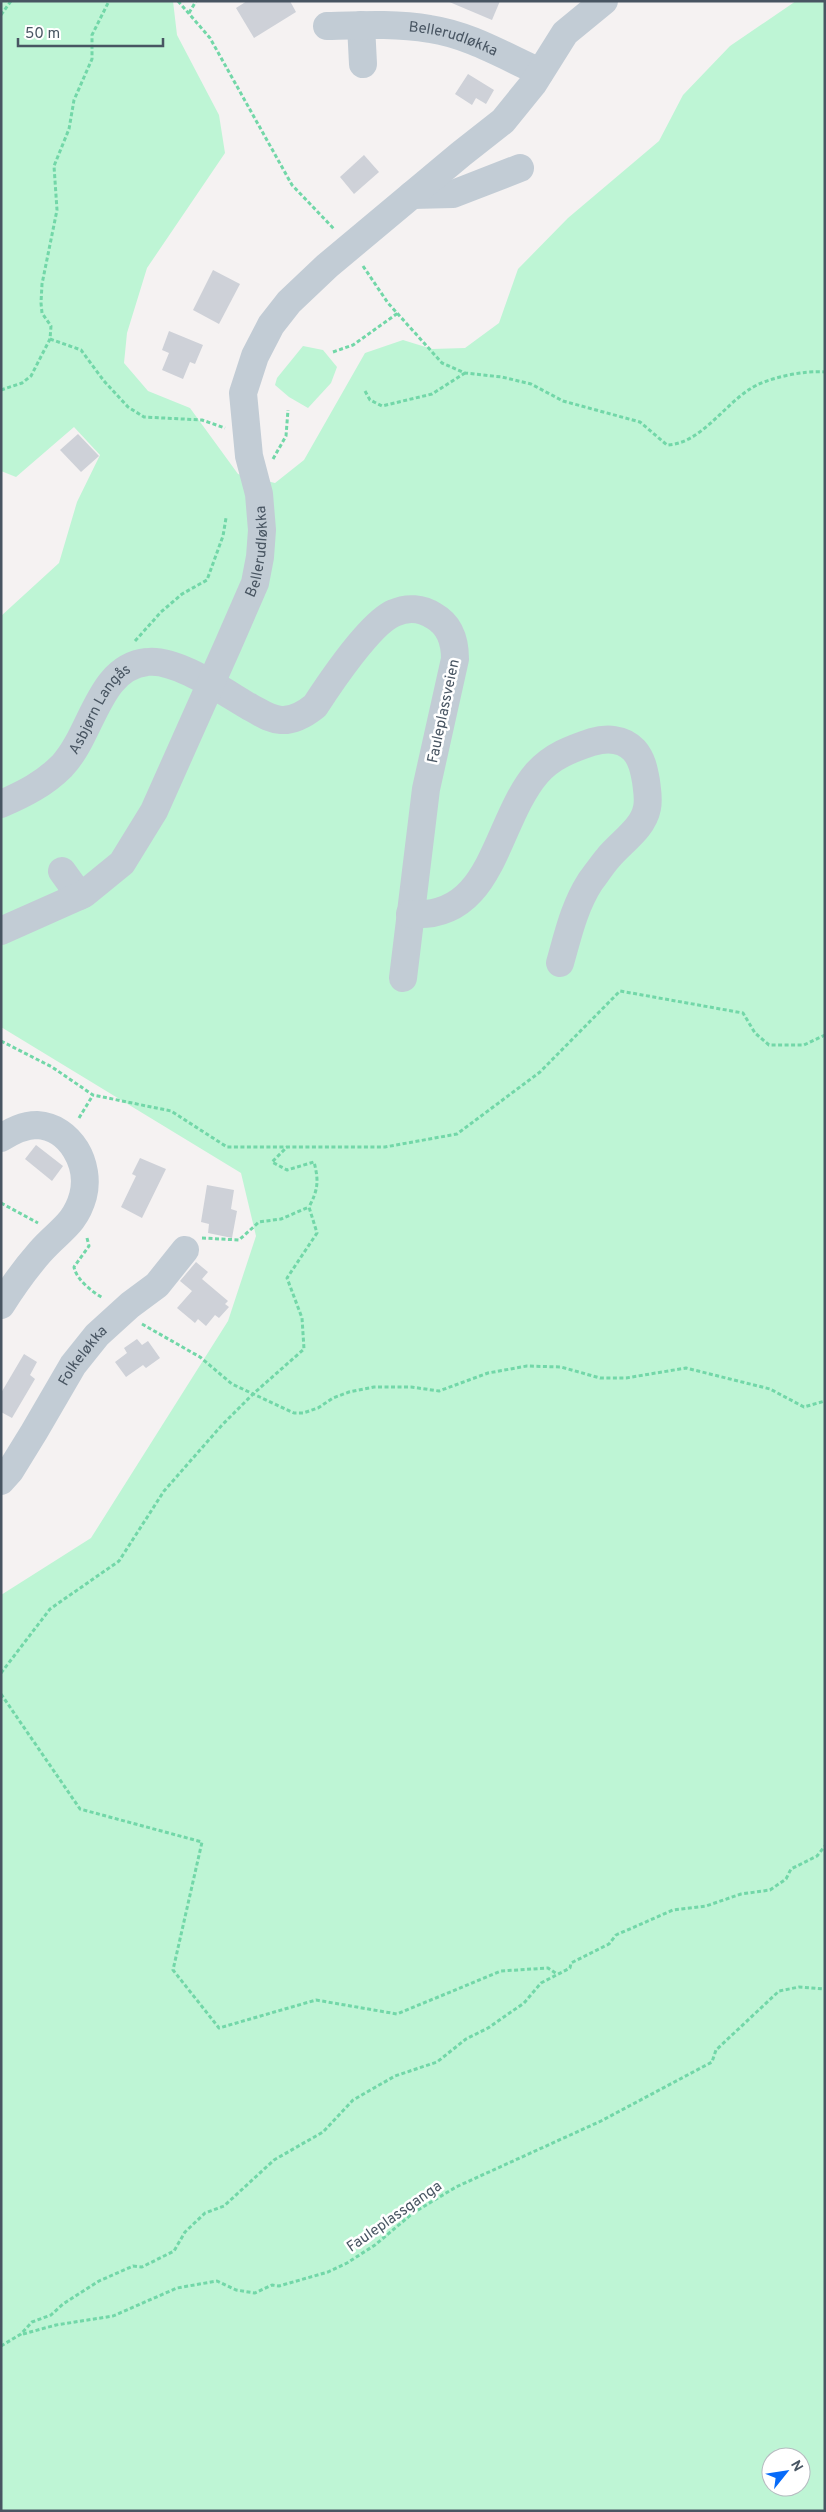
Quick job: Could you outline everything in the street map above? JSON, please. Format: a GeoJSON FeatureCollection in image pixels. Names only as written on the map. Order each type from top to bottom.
{"type":"FeatureCollection","features":[{"type":"Feature","properties":{"kind":"street","name":"Bellerudløkka"},"geometry":{"type":"LineString","coordinates":[[1,931],[80,896],[122,864],[154,811],[255,583],[262,530],[259,494],[253,479],[245,429],[243,393],[255,356],[271,324],[289,302],[350,247],[503,122],[540,72],[565,33],[575,11],[604,1]]}},
{"type":"Feature","properties":{"kind":"street","name":"Bellerudløkka"},"geometry":{"type":"LineString","coordinates":[[327,26],[361,25],[431,29],[491,48],[540,72]]}},
{"type":"Feature","properties":{"kind":"street"},"geometry":{"type":"LineString","coordinates":[[361,25],[362,64]]}},
{"type":"Feature","properties":{"kind":"street"},"geometry":{"type":"LineString","coordinates":[[412,195],[453,194],[520,168]]}},
{"type":"Feature","properties":{"kind":"street","name":"Fauleplassveien"},"geometry":{"type":"LineString","coordinates":[[210,685],[270,718],[281,720],[296,718],[315,706],[368,635],[388,616],[402,610],[417,610],[432,614],[444,623],[453,640],[455,658],[426,789],[403,978]]}},
{"type":"Feature","properties":{"kind":"street","name":"Asbjørn Langås"},"geometry":{"type":"LineString","coordinates":[[1,804],[23,795],[44,782],[62,765],[78,746],[111,680],[121,670],[141,663],[162,662],[210,685]]}},
{"type":"Feature","properties":{"kind":"street"},"geometry":{"type":"LineString","coordinates":[[410,914],[423,916],[444,911],[460,903],[474,890],[484,875],[517,804],[533,779],[548,763],[566,751],[598,740],[609,739],[622,742],[635,752],[642,763],[648,793],[647,808],[639,825],[608,858],[590,883],[574,916],[560,964]]}},
{"type":"Feature","properties":{"kind":"street"},"geometry":{"type":"LineString","coordinates":[[62,872],[80,896]]}},
{"type":"Feature","properties":{"kind":"street"},"geometry":{"type":"LineString","coordinates":[[1,1138],[17,1128],[37,1125],[58,1132],[74,1146],[84,1167],[84,1194],[75,1218],[41,1251],[16,1282],[1,1305]]}},
{"type":"Feature","properties":{"kind":"street","name":"Folkeløkka"},"geometry":{"type":"LineString","coordinates":[[1,1481],[34,1432],[73,1365],[97,1335],[126,1309],[158,1285],[185,1250]]}},
{"type":"Feature","properties":{"kind":"path"},"geometry":{"type":"LineString","coordinates":[[1,15],[11,1]]}},
{"type":"Feature","properties":{"kind":"path"},"geometry":{"type":"LineString","coordinates":[[1,390],[22,383],[31,376],[50,339],[51,326],[42,313],[41,304],[42,284],[57,210],[54,166],[69,128],[74,100],[92,59],[92,36],[108,1]]}},
{"type":"Feature","properties":{"kind":"path"},"geometry":{"type":"LineString","coordinates":[[178,1],[210,38],[292,185],[350,247],[398,313],[442,363],[465,373],[502,377],[531,384],[564,401],[633,419],[640,422],[667,445],[679,444],[704,428],[750,389],[758,385],[814,371],[825,372]]}},
{"type":"Feature","properties":{"kind":"path"},"geometry":{"type":"LineString","coordinates":[[189,13],[196,1]]}},
{"type":"Feature","properties":{"kind":"path"},"geometry":{"type":"LineString","coordinates":[[333,352],[353,345],[398,313]]}},
{"type":"Feature","properties":{"kind":"path"},"geometry":{"type":"LineString","coordinates":[[50,339],[81,350],[104,381],[128,407],[144,418],[202,420],[222,428],[245,429]]}},
{"type":"Feature","properties":{"kind":"path"},"geometry":{"type":"LineString","coordinates":[[365,391],[370,400],[382,406],[388,405],[432,394],[465,373]]}},
{"type":"Feature","properties":{"kind":"path"},"geometry":{"type":"LineString","coordinates":[[253,479],[274,458],[286,436],[288,410]]}},
{"type":"Feature","properties":{"kind":"path"},"geometry":{"type":"LineString","coordinates":[[121,670],[129,647],[161,612],[182,594],[206,580],[223,536],[226,518]]}},
{"type":"Feature","properties":{"kind":"path"},"geometry":{"type":"LineString","coordinates":[[1,1041],[52,1067],[93,1095],[171,1111],[227,1147],[287,1147],[385,1146],[457,1134],[540,1072],[620,992],[743,1013],[755,1033],[769,1045],[804,1045],[825,1035]]}},
{"type":"Feature","properties":{"kind":"path"},"geometry":{"type":"LineString","coordinates":[[185,1250],[197,1240],[206,1237],[239,1240],[259,1222],[281,1219],[309,1207],[317,1192],[319,1180],[314,1162],[288,1170],[272,1162],[287,1147]]}},
{"type":"Feature","properties":{"kind":"path"},"geometry":{"type":"LineString","coordinates":[[1,1203],[64,1237],[73,1235],[88,1238],[90,1246],[74,1267],[75,1273],[94,1294],[126,1309]]}},
{"type":"Feature","properties":{"kind":"path"},"geometry":{"type":"LineString","coordinates":[[1,1673],[50,1609],[119,1561],[164,1491],[222,1425],[253,1394],[304,1350],[302,1318],[287,1278],[317,1233],[309,1207]]}},
{"type":"Feature","properties":{"kind":"path"},"geometry":{"type":"LineString","coordinates":[[162,1335],[200,1357],[232,1384],[294,1413],[304,1413],[349,1392],[374,1387],[412,1387],[439,1390],[488,1373],[527,1366],[561,1367],[600,1378],[626,1378],[686,1368],[770,1389],[804,1407],[825,1401]]}},
{"type":"Feature","properties":{"kind":"path"},"geometry":{"type":"LineString","coordinates":[[1,1694],[80,1809],[202,1842],[173,1970],[219,2028],[316,2000],[397,2014],[501,1971],[548,1968],[557,1974]]}},
{"type":"Feature","properties":{"kind":"path"},"geometry":{"type":"LineString","coordinates":[[1,2346],[22,2334],[32,2322],[51,2315],[63,2304],[99,2281],[133,2266],[142,2267],[174,2251],[185,2232],[205,2213],[224,2206],[274,2160],[323,2132],[353,2100],[395,2076],[437,2062],[466,2040],[488,2028],[524,2003],[541,1983],[570,1968],[571,1963],[609,1944],[616,1935],[673,1910],[706,1906],[741,1894],[770,1890],[786,1880],[791,1868],[817,1856],[825,1846]]}},
{"type":"Feature","properties":{"kind":"path","name":"Fauleplassganga"},"geometry":{"type":"LineString","coordinates":[[22,2334],[56,2325],[113,2316],[177,2288],[217,2281],[236,2290],[256,2293],[272,2285],[278,2286],[328,2272],[347,2263],[375,2245],[413,2214],[456,2187],[601,2121],[712,2062],[716,2050],[779,1991],[799,1987],[825,1989]]}},
{"type":"Feature","properties":{"kind":"green space"},"geometry":{"type":"Polygon","coordinates":[[[1,1],[173,1],[177,35],[219,115],[225,153],[147,268],[127,333],[124,363],[148,391],[190,408],[238,474],[275,483],[304,460],[365,353],[403,340],[432,349],[465,348],[499,323],[518,269],[568,218],[659,141],[683,95],[730,46],[796,1],[825,1],[825,2511],[1,2511],[1,1595],[91,1538],[228,1321],[256,1236],[241,1173],[1,1027],[1,616],[59,563],[77,502],[100,455],[74,427],[16,477],[1,471],[1,1]]]}},
{"type":"Feature","properties":{"kind":"green space"},"geometry":{"type":"Polygon","coordinates":[[[303,346],[323,350],[337,367],[331,383],[308,408],[289,397],[275,385],[277,378],[303,346]]]}},
{"type":"Feature","properties":{"kind":"building"},"geometry":{"type":"Polygon","coordinates":[[[247,1],[290,1],[296,12],[254,38],[236,8],[247,1]]]}},
{"type":"Feature","properties":{"kind":"building"},"geometry":{"type":"Polygon","coordinates":[[[447,1],[500,1],[492,20],[447,1]]]}},
{"type":"Feature","properties":{"kind":"building"},"geometry":{"type":"Polygon","coordinates":[[[468,74],[494,90],[486,104],[476,98],[472,105],[455,94],[468,74]]]}},
{"type":"Feature","properties":{"kind":"building"},"geometry":{"type":"Polygon","coordinates":[[[364,155],[379,172],[354,194],[340,177],[364,155]]]}},
{"type":"Feature","properties":{"kind":"building"},"geometry":{"type":"Polygon","coordinates":[[[213,270],[240,284],[219,324],[193,310],[213,270]]]}},
{"type":"Feature","properties":{"kind":"building"},"geometry":{"type":"Polygon","coordinates":[[[169,331],[203,345],[195,364],[190,362],[183,379],[162,370],[169,353],[162,350],[169,331]]]}},
{"type":"Feature","properties":{"kind":"building"},"geometry":{"type":"Polygon","coordinates":[[[78,434],[99,456],[81,472],[60,450],[78,434]]]}},
{"type":"Feature","properties":{"kind":"building"},"geometry":{"type":"Polygon","coordinates":[[[36,1145],[63,1166],[52,1181],[25,1159],[36,1145]]]}},
{"type":"Feature","properties":{"kind":"building"},"geometry":{"type":"Polygon","coordinates":[[[140,1158],[166,1169],[142,1218],[121,1207],[136,1176],[132,1174],[140,1158]]]}},
{"type":"Feature","properties":{"kind":"building"},"geometry":{"type":"Polygon","coordinates":[[[207,1185],[234,1190],[231,1209],[237,1211],[232,1238],[208,1233],[209,1224],[201,1222],[207,1185]]]}},
{"type":"Feature","properties":{"kind":"building"},"geometry":{"type":"Polygon","coordinates":[[[196,1262],[208,1272],[202,1279],[228,1301],[225,1304],[229,1307],[219,1318],[215,1315],[206,1326],[198,1319],[195,1323],[177,1308],[192,1291],[180,1281],[196,1262]]]}},
{"type":"Feature","properties":{"kind":"building"},"geometry":{"type":"Polygon","coordinates":[[[137,1339],[142,1345],[148,1341],[160,1358],[146,1368],[143,1365],[126,1377],[115,1362],[127,1353],[124,1348],[137,1339]]]}},
{"type":"Feature","properties":{"kind":"building"},"geometry":{"type":"Polygon","coordinates":[[[24,1354],[37,1362],[30,1375],[35,1379],[12,1418],[1,1412],[1,1393],[24,1354]]]}}]}
